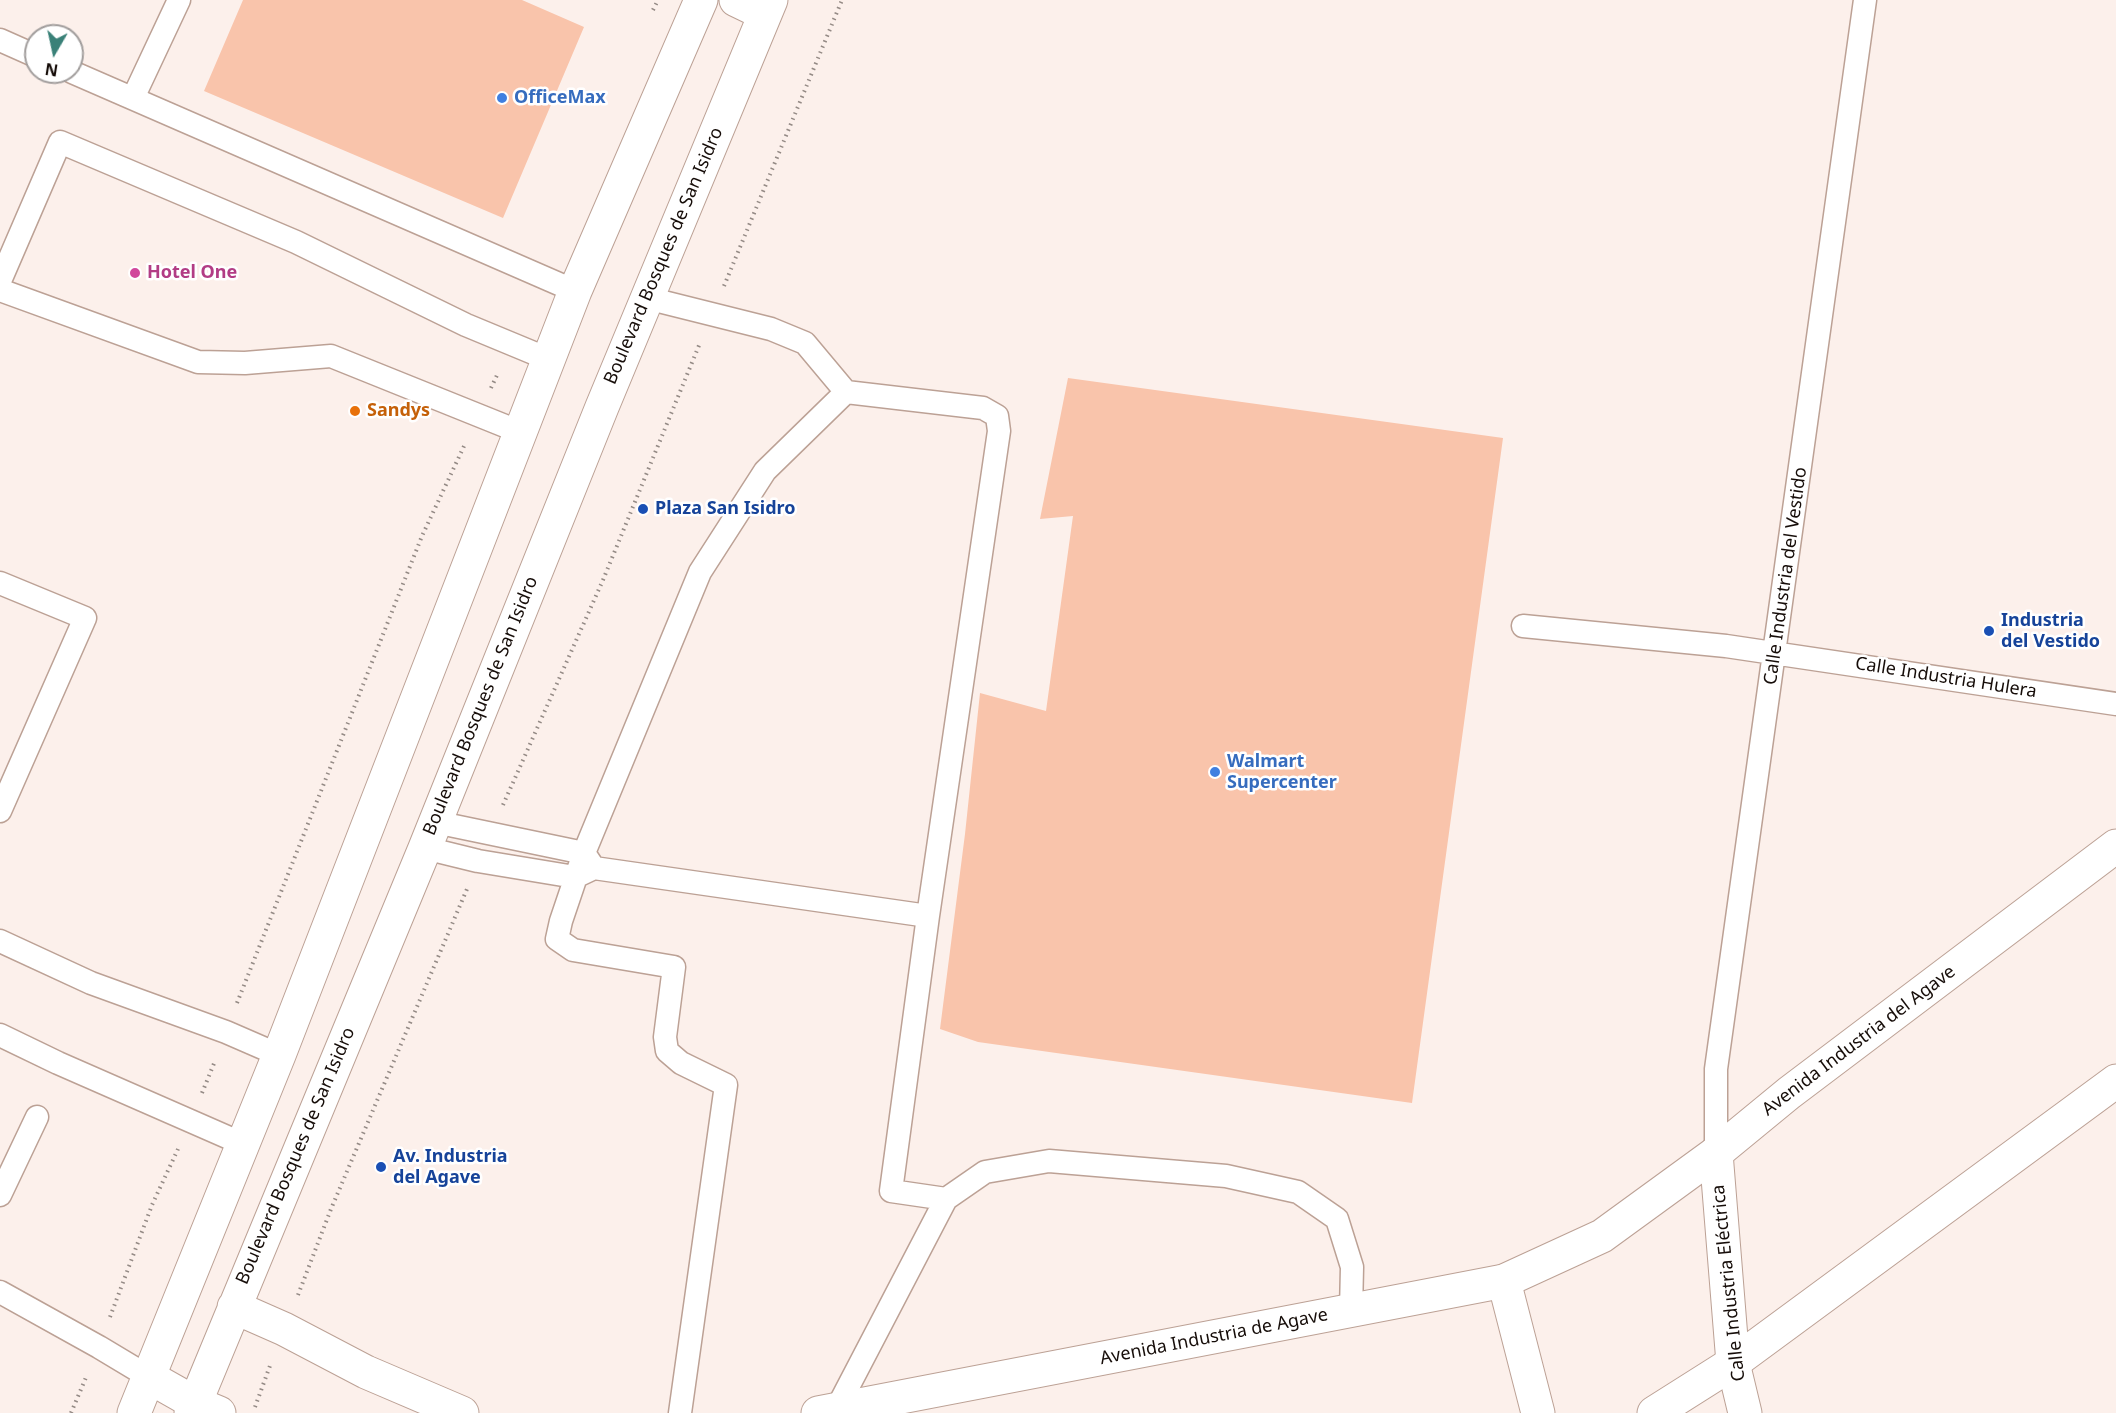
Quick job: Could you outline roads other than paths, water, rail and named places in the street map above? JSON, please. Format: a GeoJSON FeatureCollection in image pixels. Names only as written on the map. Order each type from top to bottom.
{"type":"FeatureCollection","features":[{"type":"Feature","properties":{"kind":"main road"},"geometry":{"type":"LineString","coordinates":[[134,1413],[279,1055],[575,291],[701,0]]}},
{"type":"Feature","properties":{"kind":"main road"},"geometry":{"type":"LineString","coordinates":[[736,0],[768,7]]}},
{"type":"Feature","properties":{"kind":"main road","name":"Boulevard Bosques de San Isidro"},"geometry":{"type":"LineString","coordinates":[[201,1410],[234,1307],[430,835],[529,583],[768,7]]}},
{"type":"Feature","properties":{"kind":"main road","name":"Avenida Industria del Agave"},"geometry":{"type":"LineString","coordinates":[[1602,1236],[1716,1153],[1789,1093],[2116,846]]}},
{"type":"Feature","properties":{"kind":"main road"},"geometry":{"type":"LineString","coordinates":[[1654,1413],[1733,1363],[2116,1081]]}},
{"type":"Feature","properties":{"kind":"main road","name":"Calle Industria Eléctrica"},"geometry":{"type":"LineString","coordinates":[[1716,1153],[1733,1363],[1745,1413]]}},
{"type":"Feature","properties":{"kind":"main road","name":"Avenida Industria de Agave"},"geometry":{"type":"LineString","coordinates":[[827,1411],[1504,1281],[1602,1236]]}},
{"type":"Feature","properties":{"kind":"main road"},"geometry":{"type":"LineString","coordinates":[[1504,1281],[1538,1413]]}},
{"type":"Feature","properties":{"kind":"main road"},"geometry":{"type":"LineString","coordinates":[[234,1307],[284,1329],[366,1372],[462,1413]]}},
{"type":"Feature","properties":{"kind":"main road"},"geometry":{"type":"LineString","coordinates":[[149,1377],[201,1410]]}},
{"type":"Feature","properties":{"kind":"lane"},"geometry":{"type":"LineString","coordinates":[[133,98],[179,0]]}},
{"type":"Feature","properties":{"kind":"lane","name":"Calle Industria del Vestido"},"geometry":{"type":"LineString","coordinates":[[1716,1153],[1716,1068],[1776,652],[1865,0]]}},
{"type":"Feature","properties":{"kind":"lane"},"geometry":{"type":"LineString","coordinates":[[0,40],[24,51]]}},
{"type":"Feature","properties":{"kind":"lane"},"geometry":{"type":"LineString","coordinates":[[84,77],[575,291]]}},
{"type":"Feature","properties":{"kind":"lane"},"geometry":{"type":"LineString","coordinates":[[0,281],[60,142],[296,242],[466,325],[548,359]]}},
{"type":"Feature","properties":{"kind":"lane"},"geometry":{"type":"LineString","coordinates":[[0,290],[198,362],[245,363],[331,356],[520,432]]}},
{"type":"Feature","properties":{"kind":"lane"},"geometry":{"type":"LineString","coordinates":[[647,298],[771,329],[805,343],[846,392],[983,408],[997,416],[999,431],[928,916],[891,1191],[946,1199]]}},
{"type":"Feature","properties":{"kind":"lane"},"geometry":{"type":"LineString","coordinates":[[680,1413],[726,1084],[681,1063],[667,1051],[665,1037],[674,967],[573,950],[557,939],[700,572],[765,471],[846,392]]}},
{"type":"Feature","properties":{"kind":"lane"},"geometry":{"type":"LineString","coordinates":[[0,583],[85,618],[5,786],[0,811]]}},
{"type":"Feature","properties":{"kind":"lane","name":"Calle Industria Hulera"},"geometry":{"type":"LineString","coordinates":[[1523,626],[1776,652],[2116,704]]}},
{"type":"Feature","properties":{"kind":"lane"},"geometry":{"type":"LineString","coordinates":[[430,835],[490,835],[584,866]]}},
{"type":"Feature","properties":{"kind":"lane"},"geometry":{"type":"LineString","coordinates":[[430,835],[478,861],[584,866],[928,916]]}},
{"type":"Feature","properties":{"kind":"lane"},"geometry":{"type":"LineString","coordinates":[[0,940],[91,983],[226,1032],[279,1055]]}},
{"type":"Feature","properties":{"kind":"lane"},"geometry":{"type":"LineString","coordinates":[[0,1035],[58,1063],[243,1144]]}},
{"type":"Feature","properties":{"kind":"lane"},"geometry":{"type":"LineString","coordinates":[[0,1195],[37,1117]]}},
{"type":"Feature","properties":{"kind":"lane"},"geometry":{"type":"LineString","coordinates":[[827,1411],[946,1199],[985,1172],[1049,1161],[1226,1176],[1298,1192],[1337,1219],[1352,1267],[1351,1311]]}},
{"type":"Feature","properties":{"kind":"lane"},"geometry":{"type":"LineString","coordinates":[[0,1292],[149,1377]]}},
{"type":"Feature","properties":{"kind":"place","name":"OfficeMax"},"geometry":{"type":"Point","coordinates":[502,98]}},
{"type":"Feature","properties":{"kind":"place","name":"Hotel One"},"geometry":{"type":"Point","coordinates":[135,273]}},
{"type":"Feature","properties":{"kind":"place","name":"Sandys"},"geometry":{"type":"Point","coordinates":[355,411]}},
{"type":"Feature","properties":{"kind":"place","name":"Plaza San Isidro"},"geometry":{"type":"Point","coordinates":[643,509]}},
{"type":"Feature","properties":{"kind":"place","name":"Industria del Vestido"},"geometry":{"type":"Point","coordinates":[1989,631]}},
{"type":"Feature","properties":{"kind":"place","name":"Walmart Supercenter"},"geometry":{"type":"Point","coordinates":[1215,772]}},
{"type":"Feature","properties":{"kind":"place","name":"Av. Industria del Agave"},"geometry":{"type":"Point","coordinates":[381,1167]}}]}
